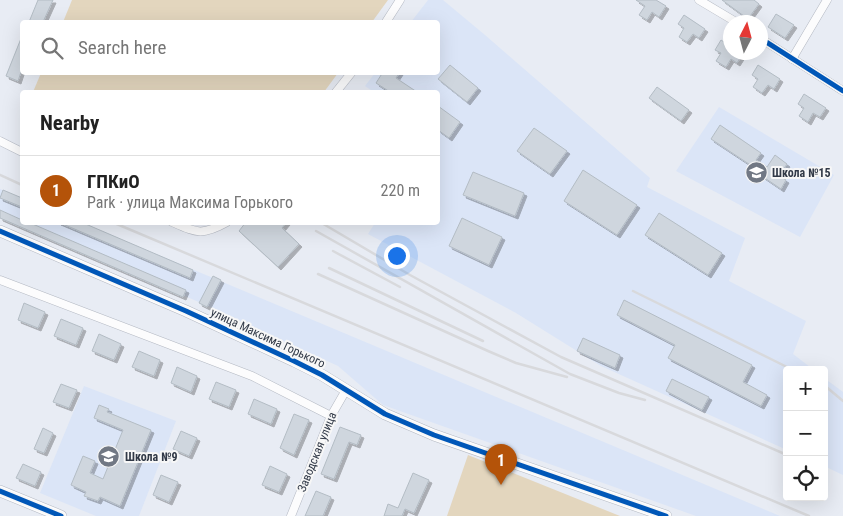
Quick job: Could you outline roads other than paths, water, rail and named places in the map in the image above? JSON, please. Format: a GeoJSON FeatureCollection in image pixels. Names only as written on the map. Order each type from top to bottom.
{"type":"FeatureCollection","features":[{"type":"Feature","properties":{"kind":"street"},"geometry":{"type":"LineString","coordinates":[[387,20],[400,0]]}},
{"type":"Feature","properties":{"kind":"street"},"geometry":{"type":"LineString","coordinates":[[699,0],[724,15]]}},
{"type":"Feature","properties":{"kind":"street"},"geometry":{"type":"LineString","coordinates":[[792,59],[827,0]]}},
{"type":"Feature","properties":{"kind":"street"},"geometry":{"type":"LineString","coordinates":[[768,43],[843,92]]}},
{"type":"Feature","properties":{"kind":"street"},"geometry":{"type":"LineString","coordinates":[[338,90],[350,75]]}},
{"type":"Feature","properties":{"kind":"street"},"geometry":{"type":"LineString","coordinates":[[0,141],[20,151]]}},
{"type":"Feature","properties":{"kind":"street"},"geometry":{"type":"LineString","coordinates":[[180,225],[197,232],[211,231],[222,225]]}},
{"type":"Feature","properties":{"kind":"street","name":"улица Максима Горького"},"geometry":{"type":"LineString","coordinates":[[0,231],[195,315],[322,375],[386,414],[434,435],[666,516]]}},
{"type":"Feature","properties":{"kind":"street"},"geometry":{"type":"LineString","coordinates":[[0,280],[252,376],[331,416]]}},
{"type":"Feature","properties":{"kind":"street","name":"Заводская улица"},"geometry":{"type":"LineString","coordinates":[[291,516],[331,416],[346,390]]}},
{"type":"Feature","properties":{"kind":"street"},"geometry":{"type":"LineString","coordinates":[[0,491],[61,516]]}},
{"type":"Feature","properties":{"kind":"railway"},"geometry":{"type":"LineString","coordinates":[[0,175],[20,184]]}},
{"type":"Feature","properties":{"kind":"railway"},"geometry":{"type":"LineString","coordinates":[[119,225],[809,516]]}},
{"type":"Feature","properties":{"kind":"railway"},"geometry":{"type":"LineString","coordinates":[[325,225],[410,275],[561,357],[783,453]]}},
{"type":"Feature","properties":{"kind":"railway"},"geometry":{"type":"LineString","coordinates":[[316,231],[570,374],[619,393],[645,400]]}},
{"type":"Feature","properties":{"kind":"railway"},"geometry":{"type":"LineString","coordinates":[[333,251],[400,287]]}},
{"type":"Feature","properties":{"kind":"railway"},"geometry":{"type":"LineString","coordinates":[[329,268],[483,341]]}},
{"type":"Feature","properties":{"kind":"railway"},"geometry":{"type":"LineString","coordinates":[[318,274],[516,363],[567,377]]}},
{"type":"Feature","properties":{"kind":"railway"},"geometry":{"type":"LineString","coordinates":[[633,291],[785,366]]}},
{"type":"Feature","properties":{"kind":"railway"},"geometry":{"type":"LineString","coordinates":[[828,388],[843,401]]}},
{"type":"Feature","properties":{"kind":"place","name":"Школа №15"},"geometry":{"type":"Point","coordinates":[756,173]}},
{"type":"Feature","properties":{"kind":"place","name":"Школа №9"},"geometry":{"type":"Point","coordinates":[109,457]}},
{"type":"Feature","properties":{"kind":"place","name":"ГПКиО"},"geometry":{"type":"Point","coordinates":[501,485]}}]}
